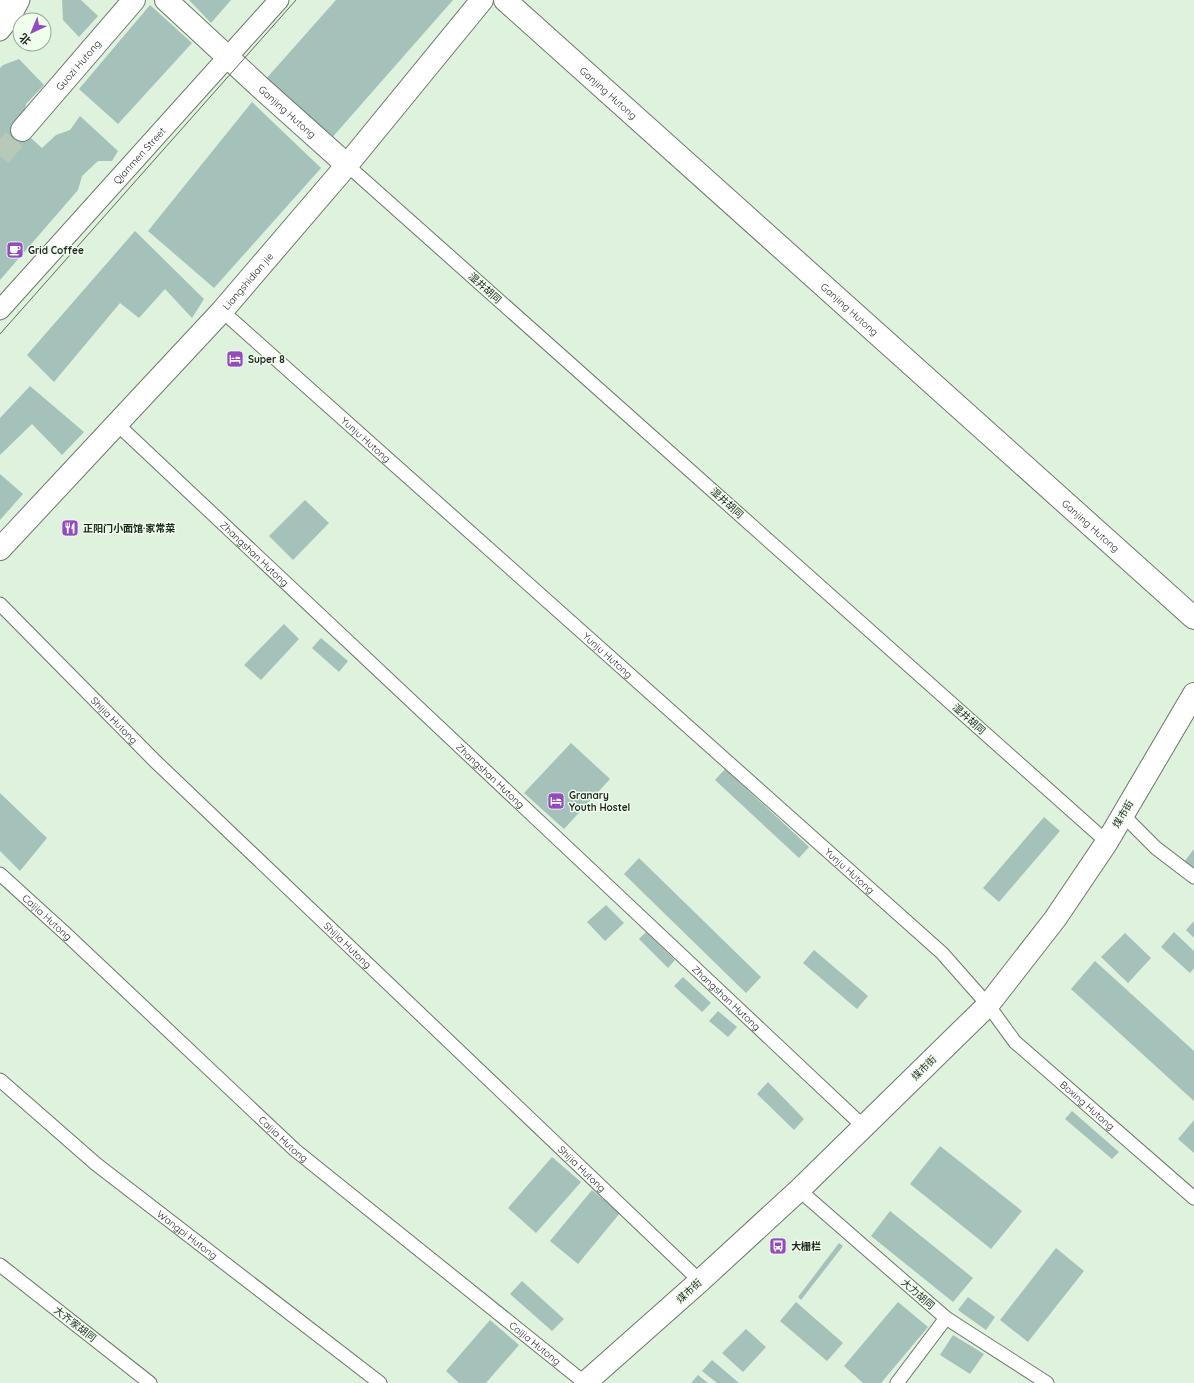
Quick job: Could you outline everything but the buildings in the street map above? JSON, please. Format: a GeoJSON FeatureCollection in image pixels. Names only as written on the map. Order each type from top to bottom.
{"type":"FeatureCollection","features":[{"type":"Feature","properties":{"kind":"street","name":"Guozi Hutong"},"geometry":{"type":"LineString","coordinates":[[22,130],[134,0]]}},
{"type":"Feature","properties":{"kind":"street","name":"Ganjing Hutong"},"geometry":{"type":"LineString","coordinates":[[166,0],[347,165]]}},
{"type":"Feature","properties":{"kind":"street","name":"Qianmen Street"},"geometry":{"type":"LineString","coordinates":[[0,310],[279,0]]}},
{"type":"Feature","properties":{"kind":"street","name":"Liangshidian jie"},"geometry":{"type":"LineString","coordinates":[[0,549],[222,312],[347,165],[482,0]]}},
{"type":"Feature","properties":{"kind":"street","name":"Ganjing Hutong"},"geometry":{"type":"LineString","coordinates":[[505,0],[1194,618]]}},
{"type":"Feature","properties":{"kind":"street","name":"煤市街"},"geometry":{"type":"LineString","coordinates":[[585,1383],[700,1281],[799,1190],[988,1005],[1055,919],[1107,842],[1194,694]]}},
{"type":"Feature","properties":{"kind":"lane","name":"湿井胡同"},"geometry":{"type":"LineString","coordinates":[[347,165],[1107,842]]}},
{"type":"Feature","properties":{"kind":"lane","name":"Yunju Hutong"},"geometry":{"type":"LineString","coordinates":[[222,312],[942,953],[988,1005]]}},
{"type":"Feature","properties":{"kind":"lane","name":"Zhangshan Hutong"},"geometry":{"type":"LineString","coordinates":[[117,424],[864,1127]]}},
{"type":"Feature","properties":{"kind":"lane","name":"Shijia Hutong"},"geometry":{"type":"LineString","coordinates":[[0,604],[155,761],[700,1281]]}},
{"type":"Feature","properties":{"kind":"lane"},"geometry":{"type":"LineString","coordinates":[[1123,815],[1156,848],[1194,878]]}},
{"type":"Feature","properties":{"kind":"lane","name":"Caijia Hutong"},"geometry":{"type":"LineString","coordinates":[[0,874],[66,934],[295,1150],[585,1383]]}},
{"type":"Feature","properties":{"kind":"lane","name":"Boxing Hutong"},"geometry":{"type":"LineString","coordinates":[[988,1005],[1015,1042],[1194,1198]]}},
{"type":"Feature","properties":{"kind":"lane","name":"Wangpi Hutong"},"geometry":{"type":"LineString","coordinates":[[0,1080],[96,1164],[380,1383]]}},
{"type":"Feature","properties":{"kind":"lane","name":"大力胡同"},"geometry":{"type":"LineString","coordinates":[[799,1190],[946,1318],[1047,1383]]}},
{"type":"Feature","properties":{"kind":"lane","name":"大齐家胡同"},"geometry":{"type":"LineString","coordinates":[[0,1266],[150,1383]]}},
{"type":"Feature","properties":{"kind":"lane"},"geometry":{"type":"LineString","coordinates":[[897,1383],[946,1318]]}},
{"type":"Feature","properties":{"kind":"tunnel"},"geometry":{"type":"LineString","coordinates":[[0,156],[22,130]]}},
{"type":"Feature","properties":{"kind":"tram line"},"geometry":{"type":"LineString","coordinates":[[0,334],[296,0]]}},
{"type":"Feature","properties":{"kind":"place","name":"Grid Coffee"},"geometry":{"type":"Point","coordinates":[15,250]}},
{"type":"Feature","properties":{"kind":"place","name":"Super 8"},"geometry":{"type":"Point","coordinates":[235,359]}},
{"type":"Feature","properties":{"kind":"place","name":"正阳门小面馆·家常菜"},"geometry":{"type":"Point","coordinates":[70,528]}},
{"type":"Feature","properties":{"kind":"place","name":"Granary Youth Hostel"},"geometry":{"type":"Point","coordinates":[556,801]}},
{"type":"Feature","properties":{"kind":"place","name":"大栅栏"},"geometry":{"type":"Point","coordinates":[778,1246]}}]}
